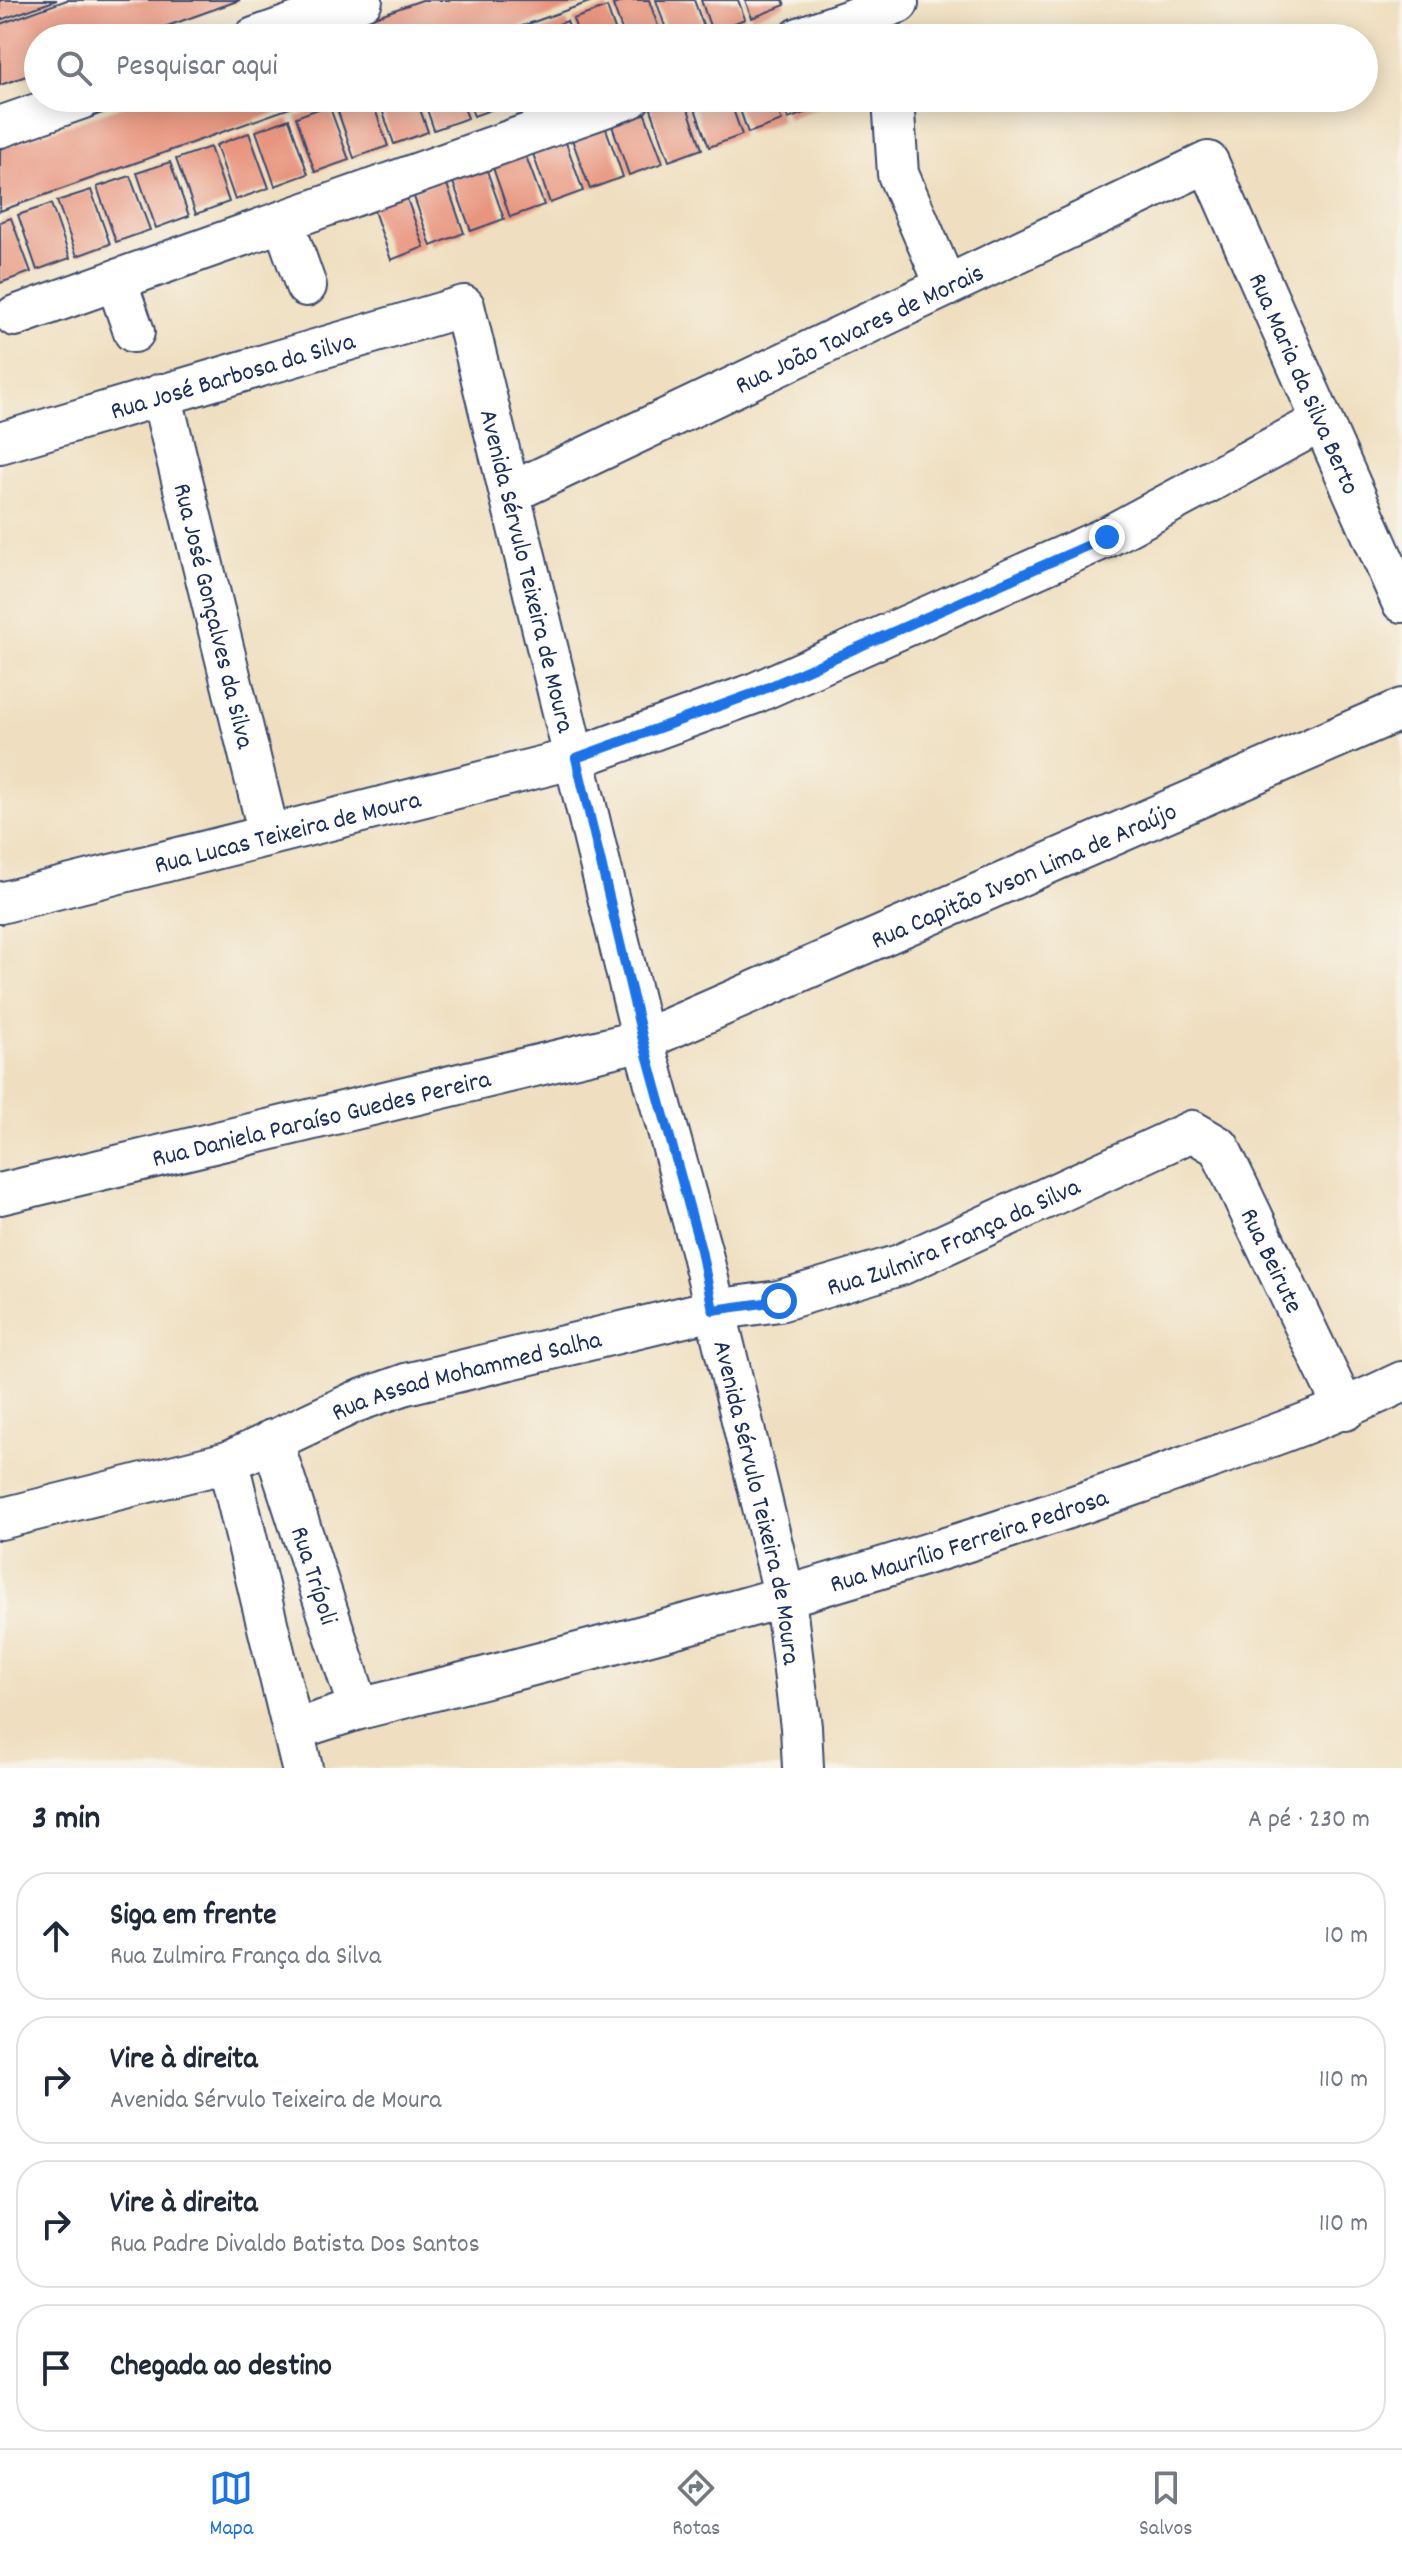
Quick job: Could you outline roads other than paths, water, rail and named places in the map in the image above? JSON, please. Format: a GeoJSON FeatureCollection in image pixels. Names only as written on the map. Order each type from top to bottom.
{"type":"FeatureCollection","features":[{"type":"Feature","properties":{"kind":"street"},"geometry":{"type":"LineString","coordinates":[[294,24],[362,0]]}},
{"type":"Feature","properties":{"kind":"street"},"geometry":{"type":"LineString","coordinates":[[856,24],[897,14]]}},
{"type":"Feature","properties":{"kind":"street"},"geometry":{"type":"LineString","coordinates":[[0,127],[43,112]]}},
{"type":"Feature","properties":{"kind":"street"},"geometry":{"type":"LineString","coordinates":[[15,316],[591,112]]}},
{"type":"Feature","properties":{"kind":"street"},"geometry":{"type":"LineString","coordinates":[[894,112],[898,174],[946,286]]}},
{"type":"Feature","properties":{"kind":"street","name":"Rua João Tavares de Morais"},"geometry":{"type":"LineString","coordinates":[[510,493],[1208,162]]}},
{"type":"Feature","properties":{"kind":"street","name":"Rua Maria da Silva Berto"},"geometry":{"type":"LineString","coordinates":[[1208,162],[1402,602]]}},
{"type":"Feature","properties":{"kind":"street"},"geometry":{"type":"LineString","coordinates":[[283,221],[306,286]]}},
{"type":"Feature","properties":{"kind":"street"},"geometry":{"type":"LineString","coordinates":[[116,280],[134,332]]}},
{"type":"Feature","properties":{"kind":"street","name":"Avenida Sérvulo Teixeira de Moura"},"geometry":{"type":"LineString","coordinates":[[464,306],[643,1040],[701,1250],[713,1310],[785,1598],[803,1768]]}},
{"type":"Feature","properties":{"kind":"street","name":"Rua José Barbosa da Silva"},"geometry":{"type":"LineString","coordinates":[[0,443],[464,306]]}},
{"type":"Feature","properties":{"kind":"street","name":"Rua José Gonçalves da Silva"},"geometry":{"type":"LineString","coordinates":[[161,394],[269,835]]}},
{"type":"Feature","properties":{"kind":"street","name":"Rua Lucas Teixeira de Moura"},"geometry":{"type":"LineString","coordinates":[[0,903],[576,758],[755,693],[1107,537],[1322,421]]}},
{"type":"Feature","properties":{"kind":"street","name":"Rua Capitão Ivson Lima de Araújo"},"geometry":{"type":"LineString","coordinates":[[643,1040],[1402,709]]}},
{"type":"Feature","properties":{"kind":"street","name":"Rua Daniela Paraíso Guedes Pereira"},"geometry":{"type":"LineString","coordinates":[[0,1194],[643,1040]]}},
{"type":"Feature","properties":{"kind":"street","name":"Rua Zulmira França da Silva"},"geometry":{"type":"LineString","coordinates":[[713,1310],[779,1301],[900,1265],[1184,1132]]}},
{"type":"Feature","properties":{"kind":"street","name":"Rua Beirute"},"geometry":{"type":"LineString","coordinates":[[1184,1132],[1199,1132],[1219,1147],[1345,1410]]}},
{"type":"Feature","properties":{"kind":"street","name":"Rua Assad Mohammed Salha"},"geometry":{"type":"LineString","coordinates":[[0,1519],[228,1462],[355,1402],[406,1384],[713,1310]]}},
{"type":"Feature","properties":{"kind":"street","name":"Rua Maurílio Ferreira Pedrosa"},"geometry":{"type":"LineString","coordinates":[[293,1730],[359,1709],[785,1598],[1003,1531],[1345,1410],[1402,1382]]}},
{"type":"Feature","properties":{"kind":"street","name":"Rua Trípoli"},"geometry":{"type":"LineString","coordinates":[[272,1440],[359,1709]]}},
{"type":"Feature","properties":{"kind":"street"},"geometry":{"type":"LineString","coordinates":[[228,1462],[302,1768]]}}]}
